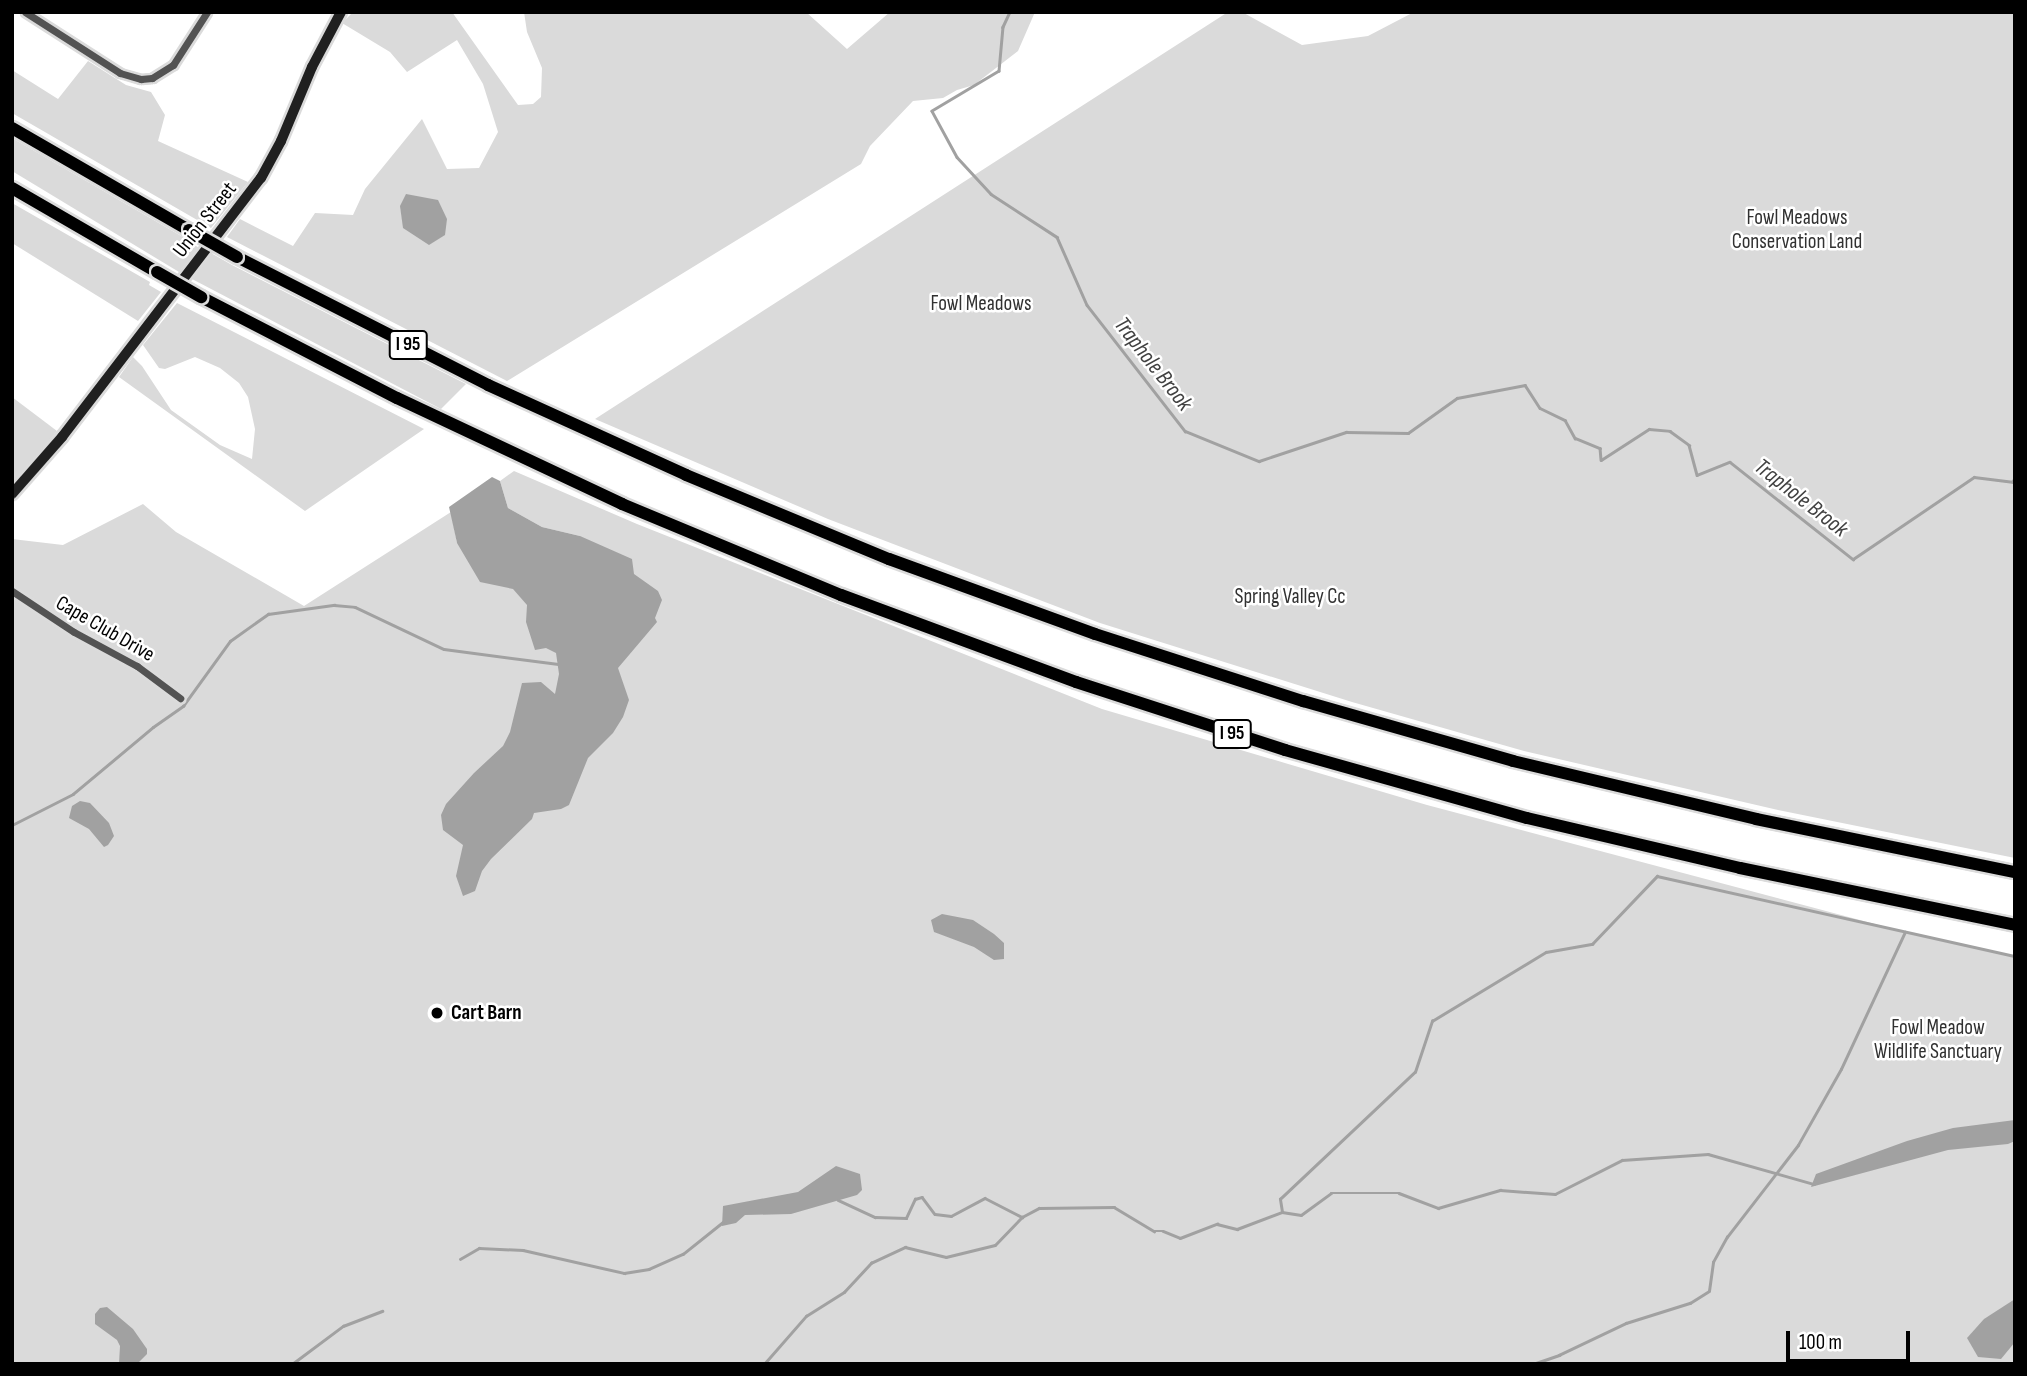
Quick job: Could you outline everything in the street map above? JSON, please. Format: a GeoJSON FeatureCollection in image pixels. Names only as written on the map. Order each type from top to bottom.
{"type":"FeatureCollection","features":[{"type":"Feature","properties":{"kind":"highway","name":"I 95"},"geometry":{"type":"LineString","coordinates":[[12,128],[237,257],[488,384],[686,475],[890,559],[1105,637],[1373,722],[1574,777],[1756,819],[2015,872]]}},
{"type":"Feature","properties":{"kind":"highway","name":"I 95"},"geometry":{"type":"LineString","coordinates":[[12,188],[201,297],[397,398],[642,513],[850,599],[1096,689],[1295,753],[1527,818],[1740,868],[2015,925]]}},
{"type":"Feature","properties":{"kind":"main road","name":"Union Street"},"geometry":{"type":"LineString","coordinates":[[12,494],[66,432],[261,178],[278,148],[338,13]]}},
{"type":"Feature","properties":{"kind":"street"},"geometry":{"type":"LineString","coordinates":[[25,12],[120,73],[141,79],[152,78],[173,65],[207,12]]}},
{"type":"Feature","properties":{"kind":"street","name":"Cape Club Drive"},"geometry":{"type":"LineString","coordinates":[[12,591],[74,632],[138,666],[180,698]]}},
{"type":"Feature","properties":{"kind":"green space"},"geometry":{"type":"Polygon","coordinates":[[[353,12],[452,12],[518,105],[533,104],[541,97],[542,68],[527,32],[524,12],[806,12],[847,49],[890,12],[1035,12],[1018,51],[974,85],[943,98],[913,101],[870,146],[861,164],[507,381],[227,237],[240,219],[293,246],[315,213],[353,215],[365,189],[422,119],[447,169],[479,168],[498,132],[483,84],[457,40],[407,72],[390,52],[342,23],[353,12]]]}},
{"type":"Feature","properties":{"kind":"green space","name":"Fowl Meadows Conservation Land"},"geometry":{"type":"Polygon","coordinates":[[[1228,12],[1242,12],[1302,45],[1368,36],[1414,12],[2015,12],[2015,858],[1778,810],[1524,751],[1352,702],[1100,623],[828,519],[595,419],[1228,12]]]}},
{"type":"Feature","properties":{"kind":"green space"},"geometry":{"type":"Polygon","coordinates":[[[88,61],[126,85],[151,92],[165,115],[158,141],[248,182],[211,228],[12,113],[12,70],[58,99],[88,61]]]}},
{"type":"Feature","properties":{"kind":"green space"},"geometry":{"type":"Polygon","coordinates":[[[12,138],[199,248],[179,272],[12,171],[12,138]]]}},
{"type":"Feature","properties":{"kind":"green space"},"geometry":{"type":"Polygon","coordinates":[[[12,203],[150,282],[149,285],[161,292],[138,321],[12,243],[12,203]]]}},
{"type":"Feature","properties":{"kind":"green space"},"geometry":{"type":"Polygon","coordinates":[[[211,253],[466,384],[441,409],[192,279],[211,253]]]}},
{"type":"Feature","properties":{"kind":"green space"},"geometry":{"type":"Polygon","coordinates":[[[177,303],[424,429],[305,511],[119,377],[133,357],[171,410],[220,445],[252,459],[255,429],[248,397],[239,383],[220,368],[195,357],[165,369],[159,368],[143,345],[177,303]]]}},
{"type":"Feature","properties":{"kind":"green space"},"geometry":{"type":"Polygon","coordinates":[[[12,397],[57,431],[12,487],[12,397]]]}},
{"type":"Feature","properties":{"kind":"green space","name":"Fowl Meadow Wildlife Sanctuary"},"geometry":{"type":"Polygon","coordinates":[[[514,471],[637,524],[1102,709],[1427,805],[1905,932],[2015,956],[2015,1364],[12,1364],[12,539],[63,545],[143,504],[176,532],[304,606],[451,512],[457,543],[580,536],[542,527],[508,508],[500,481],[514,471]]]}},
{"type":"Feature","properties":{"kind":"shaded area"},"geometry":{"type":"Polygon","coordinates":[[[406,194],[438,200],[447,219],[445,235],[429,245],[403,228],[400,206],[406,194]]]}},
{"type":"Feature","properties":{"kind":"shaded area"},"geometry":{"type":"Polygon","coordinates":[[[492,477],[500,481],[508,508],[542,527],[580,536],[632,559],[634,574],[658,591],[662,600],[655,618],[657,622],[618,668],[629,700],[623,717],[613,733],[588,758],[569,805],[561,809],[534,813],[532,819],[491,859],[482,871],[475,891],[463,896],[456,876],[463,845],[443,830],[441,815],[446,804],[503,746],[510,732],[522,683],[541,682],[555,694],[559,674],[556,653],[546,648],[535,650],[526,622],[527,605],[513,589],[480,582],[457,543],[449,507],[492,477]]]}},
{"type":"Feature","properties":{"kind":"shaded area"},"geometry":{"type":"Polygon","coordinates":[[[80,801],[90,803],[109,823],[114,836],[108,845],[104,847],[89,829],[69,818],[72,806],[80,801]]]}},
{"type":"Feature","properties":{"kind":"shaded area"},"geometry":{"type":"Polygon","coordinates":[[[942,914],[973,920],[994,934],[1004,943],[1004,959],[994,960],[974,947],[934,932],[931,920],[942,914]]]}},
{"type":"Feature","properties":{"kind":"shaded area"},"geometry":{"type":"Polygon","coordinates":[[[2015,1120],[2015,1141],[2008,1144],[1948,1150],[1811,1187],[1816,1174],[1907,1141],[1953,1128],[2015,1120]]]}},
{"type":"Feature","properties":{"kind":"shaded area"},"geometry":{"type":"Polygon","coordinates":[[[836,1166],[860,1174],[862,1190],[857,1195],[791,1214],[745,1215],[736,1223],[722,1226],[723,1206],[798,1192],[836,1166]]]}},
{"type":"Feature","properties":{"kind":"shaded area"},"geometry":{"type":"Polygon","coordinates":[[[2015,1299],[2015,1342],[2001,1359],[1978,1357],[1967,1338],[1984,1319],[2015,1299]]]}},
{"type":"Feature","properties":{"kind":"shaded area"},"geometry":{"type":"Polygon","coordinates":[[[107,1307],[133,1329],[147,1349],[147,1354],[137,1364],[119,1364],[120,1346],[117,1340],[95,1324],[95,1314],[100,1308],[107,1307]]]}},
{"type":"Feature","properties":{"kind":"waterway","name":"Traphole Brook"},"geometry":{"type":"LineString","coordinates":[[1010,12],[1003,27],[999,71],[932,111],[957,157],[991,194],[1057,237],[1087,305],[1185,431],[1259,461],[1346,432],[1408,433],[1457,398],[1525,385],[1540,408],[1565,420],[1575,438],[1600,448],[1601,460],[1649,429],[1670,431],[1689,445],[1697,475],[1730,462],[1853,559],[1974,477],[2012,482],[2015,478]]}},
{"type":"Feature","properties":{"kind":"waterway"},"geometry":{"type":"LineString","coordinates":[[12,825],[73,794],[153,727],[183,706],[230,641],[268,614],[334,605],[355,607],[444,649],[558,664]]}},
{"type":"Feature","properties":{"kind":"waterway"},"geometry":{"type":"LineString","coordinates":[[1282,1212],[1280,1199],[1415,1072],[1432,1021],[1546,952],[1592,944],[1657,876],[2015,956]]}},
{"type":"Feature","properties":{"kind":"waterway"},"geometry":{"type":"LineString","coordinates":[[1533,1364],[1559,1355],[1626,1323],[1690,1303],[1709,1291],[1713,1262],[1727,1237],[1798,1145],[1841,1069],[1905,932]]}},
{"type":"Feature","properties":{"kind":"waterway"},"geometry":{"type":"LineString","coordinates":[[838,1200],[875,1217],[906,1218],[915,1199],[922,1197],[935,1214],[951,1216],[985,1198],[1022,1217],[1039,1208],[1114,1207],[1154,1231],[1163,1231],[1180,1238],[1217,1224],[1237,1229],[1282,1212],[1301,1215],[1331,1193],[1399,1193],[1438,1208],[1500,1190],[1555,1194],[1622,1160],[1708,1154],[1814,1184]]}},
{"type":"Feature","properties":{"kind":"waterway"},"geometry":{"type":"LineString","coordinates":[[764,1364],[806,1316],[844,1292],[871,1263],[905,1247],[946,1257],[995,1245],[1022,1217]]}},
{"type":"Feature","properties":{"kind":"waterway"},"geometry":{"type":"LineString","coordinates":[[460,1259],[479,1248],[523,1250],[624,1273],[649,1269],[683,1254],[723,1222]]}},
{"type":"Feature","properties":{"kind":"waterway"},"geometry":{"type":"LineString","coordinates":[[292,1364],[343,1326],[382,1311]]}},
{"type":"Feature","properties":{"kind":"place","name":"Cart Barn"},"geometry":{"type":"Point","coordinates":[437,1013]}},
{"type":"Feature","properties":{"kind":"park label","name":"Fowl Meadows"},"geometry":{"type":"Point","coordinates":[981,304]}},
{"type":"Feature","properties":{"kind":"park label","name":"Spring Valley Cc"},"geometry":{"type":"Point","coordinates":[1290,597]}}]}
